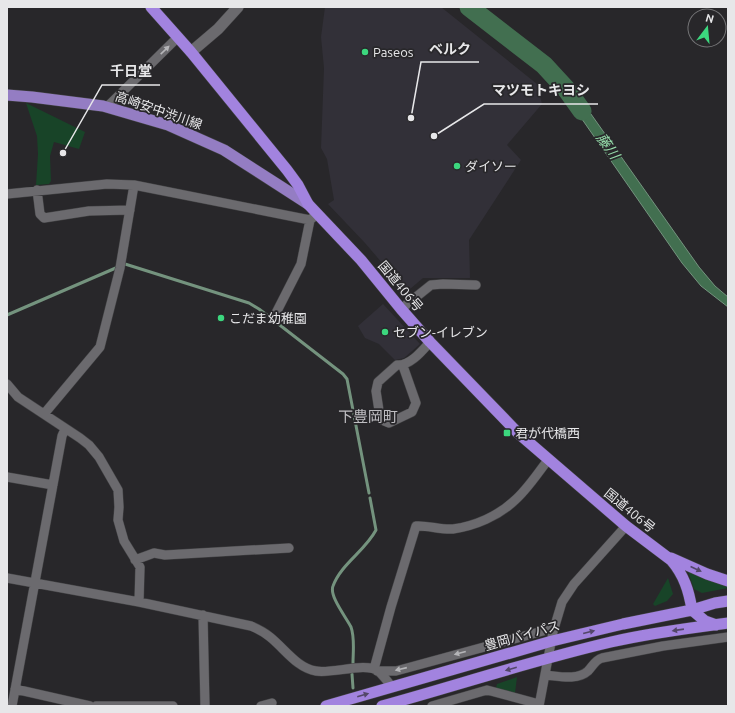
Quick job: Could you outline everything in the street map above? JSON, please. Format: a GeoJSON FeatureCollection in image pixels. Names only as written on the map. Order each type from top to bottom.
{"type":"FeatureCollection","features":[{"type":"Feature","properties":{"kind":"highway","name":"国道406号"},"geometry":{"type":"LineString","coordinates":[[151,7],[191,52],[287,170],[298,185],[314,217],[361,260],[430,342],[518,434],[626,526],[665,555],[676,566],[684,579],[692,610]]}},
{"type":"Feature","properties":{"kind":"highway"},"geometry":{"type":"LineString","coordinates":[[665,555],[707,574],[728,580]]}},
{"type":"Feature","properties":{"kind":"highway","name":"豊岡バイパス"},"geometry":{"type":"LineString","coordinates":[[326,706],[552,641],[728,601]]}},
{"type":"Feature","properties":{"kind":"highway"},"geometry":{"type":"LineString","coordinates":[[692,610],[728,608]]}},
{"type":"Feature","properties":{"kind":"highway"},"geometry":{"type":"LineString","coordinates":[[692,610],[705,621],[716,625]]}},
{"type":"Feature","properties":{"kind":"highway"},"geometry":{"type":"LineString","coordinates":[[382,706],[548,658],[634,637],[728,623]]}},
{"type":"Feature","properties":{"kind":"main road","name":"高崎安中渋川線"},"geometry":{"type":"LineString","coordinates":[[7,95],[107,107],[168,125],[210,143],[251,166],[308,204]]}},
{"type":"Feature","properties":{"kind":"street"},"geometry":{"type":"LineString","coordinates":[[191,52],[218,29],[238,7]]}},
{"type":"Feature","properties":{"kind":"street"},"geometry":{"type":"LineString","coordinates":[[107,107],[178,37]]}},
{"type":"Feature","properties":{"kind":"street"},"geometry":{"type":"LineString","coordinates":[[7,194],[107,184],[134,184],[314,217],[301,264],[276,313]]}},
{"type":"Feature","properties":{"kind":"street"},"geometry":{"type":"LineString","coordinates":[[44,414],[100,347],[120,268],[134,184]]}},
{"type":"Feature","properties":{"kind":"street"},"geometry":{"type":"LineString","coordinates":[[38,190],[40,214],[44,218],[90,211],[130,210]]}},
{"type":"Feature","properties":{"kind":"street"},"geometry":{"type":"LineString","coordinates":[[401,309],[431,285],[476,285]]}},
{"type":"Feature","properties":{"kind":"street"},"geometry":{"type":"LineString","coordinates":[[403,366],[416,403],[412,412],[388,424],[380,417],[376,391],[378,382],[397,365],[403,366],[416,356],[430,342]]}},
{"type":"Feature","properties":{"kind":"street"},"geometry":{"type":"LineString","coordinates":[[7,384],[18,397],[80,438],[89,445],[99,457],[118,490],[118,520],[124,541],[140,567],[139,602]]}},
{"type":"Feature","properties":{"kind":"street"},"geometry":{"type":"LineString","coordinates":[[12,706],[62,436],[66,429]]}},
{"type":"Feature","properties":{"kind":"street"},"geometry":{"type":"LineString","coordinates":[[376,670],[391,606],[416,526],[423,525],[453,529],[469,526],[498,514],[515,501],[548,460]]}},
{"type":"Feature","properties":{"kind":"street"},"geometry":{"type":"LineString","coordinates":[[7,477],[53,485]]}},
{"type":"Feature","properties":{"kind":"street"},"geometry":{"type":"LineString","coordinates":[[432,706],[487,690],[539,705],[554,628],[562,602],[567,593],[626,526]]}},
{"type":"Feature","properties":{"kind":"street"},"geometry":{"type":"LineString","coordinates":[[135,560],[154,553],[165,555],[289,548]]}},
{"type":"Feature","properties":{"kind":"street"},"geometry":{"type":"LineString","coordinates":[[7,578],[139,602],[251,626],[261,631],[306,669],[326,672],[358,668],[396,671],[554,628]]}},
{"type":"Feature","properties":{"kind":"street"},"geometry":{"type":"LineString","coordinates":[[203,615],[205,706]]}},
{"type":"Feature","properties":{"kind":"street"},"geometry":{"type":"LineString","coordinates":[[545,675],[569,678],[585,673],[599,659],[602,658],[663,646],[728,637]]}},
{"type":"Feature","properties":{"kind":"street"},"geometry":{"type":"LineString","coordinates":[[376,670],[392,688]]}},
{"type":"Feature","properties":{"kind":"street"},"geometry":{"type":"LineString","coordinates":[[16,690],[90,706]]}},
{"type":"Feature","properties":{"kind":"street"},"geometry":{"type":"LineString","coordinates":[[261,706],[272,703]]}},
{"type":"Feature","properties":{"kind":"street"},"geometry":{"type":"LineString","coordinates":[[96,706],[173,706]]}},
{"type":"Feature","properties":{"kind":"shaded area"},"geometry":{"type":"Polygon","coordinates":[[[325,7],[441,7],[537,84],[542,104],[507,145],[521,160],[469,240],[470,278],[423,278],[410,289],[401,285],[365,243],[328,204],[334,200],[327,159],[321,148],[324,68],[321,37],[325,7]]]}},
{"type":"Feature","properties":{"kind":"shaded area"},"geometry":{"type":"Polygon","coordinates":[[[26,103],[85,132],[79,149],[54,142],[50,156],[51,181],[49,184],[36,185],[38,154],[37,136],[26,103]]]}},
{"type":"Feature","properties":{"kind":"shaded area","name":"セブン-イレブン"},"geometry":{"type":"Polygon","coordinates":[[[383,304],[420,344],[404,358],[395,360],[379,344],[365,338],[358,326],[383,304]]]}},
{"type":"Feature","properties":{"kind":"shaded area"},"geometry":{"type":"Polygon","coordinates":[[[688,571],[704,579],[728,586],[728,588],[702,593],[694,589],[688,571]]]}},
{"type":"Feature","properties":{"kind":"shaded area"},"geometry":{"type":"Polygon","coordinates":[[[668,578],[673,594],[667,601],[655,606],[653,604],[668,578]]]}},
{"type":"Feature","properties":{"kind":"shaded area"},"geometry":{"type":"Polygon","coordinates":[[[517,677],[515,693],[496,688],[497,684],[517,677]]]}},
{"type":"Feature","properties":{"kind":"water"},"geometry":{"type":"Polygon","coordinates":[[[567,90],[586,107],[699,267],[715,286],[728,297],[728,307],[701,286],[682,263],[568,99],[567,90]]]}},
{"type":"Feature","properties":{"kind":"waterway","name":"藤川"},"geometry":{"type":"LineString","coordinates":[[469,7],[544,65],[567,90],[582,111]]}},
{"type":"Feature","properties":{"kind":"waterway"},"geometry":{"type":"LineString","coordinates":[[7,315],[125,264],[249,303],[259,309],[343,374],[347,379],[369,493]]}},
{"type":"Feature","properties":{"kind":"waterway"},"geometry":{"type":"LineString","coordinates":[[353,663],[353,640],[351,627],[336,601],[332,590],[337,578],[347,564],[366,545],[376,530],[370,498]]}},
{"type":"Feature","properties":{"kind":"waterway"},"geometry":{"type":"LineString","coordinates":[[352,674],[353,688]]}},
{"type":"Feature","properties":{"kind":"place","name":"Paseos"},"geometry":{"type":"Point","coordinates":[365,52]}},
{"type":"Feature","properties":{"kind":"place","name":"ベルク"},"geometry":{"type":"Point","coordinates":[411,118]}},
{"type":"Feature","properties":{"kind":"place","name":"マツモトキヨシ"},"geometry":{"type":"Point","coordinates":[434,136]}},
{"type":"Feature","properties":{"kind":"place","name":"千日堂"},"geometry":{"type":"Point","coordinates":[63,153]}},
{"type":"Feature","properties":{"kind":"place","name":"ダイソー"},"geometry":{"type":"Point","coordinates":[457,166]}},
{"type":"Feature","properties":{"kind":"place","name":"こだま幼稚園"},"geometry":{"type":"Point","coordinates":[221,318]}},
{"type":"Feature","properties":{"kind":"place","name":"セブン-イレブン"},"geometry":{"type":"Point","coordinates":[385,332]}},
{"type":"Feature","properties":{"kind":"place","name":"君が代橋西"},"geometry":{"type":"Point","coordinates":[507,433]}},
{"type":"Feature","properties":{"kind":"district","name":"下豊岡町"},"geometry":{"type":"Point","coordinates":[368,416]}}]}
